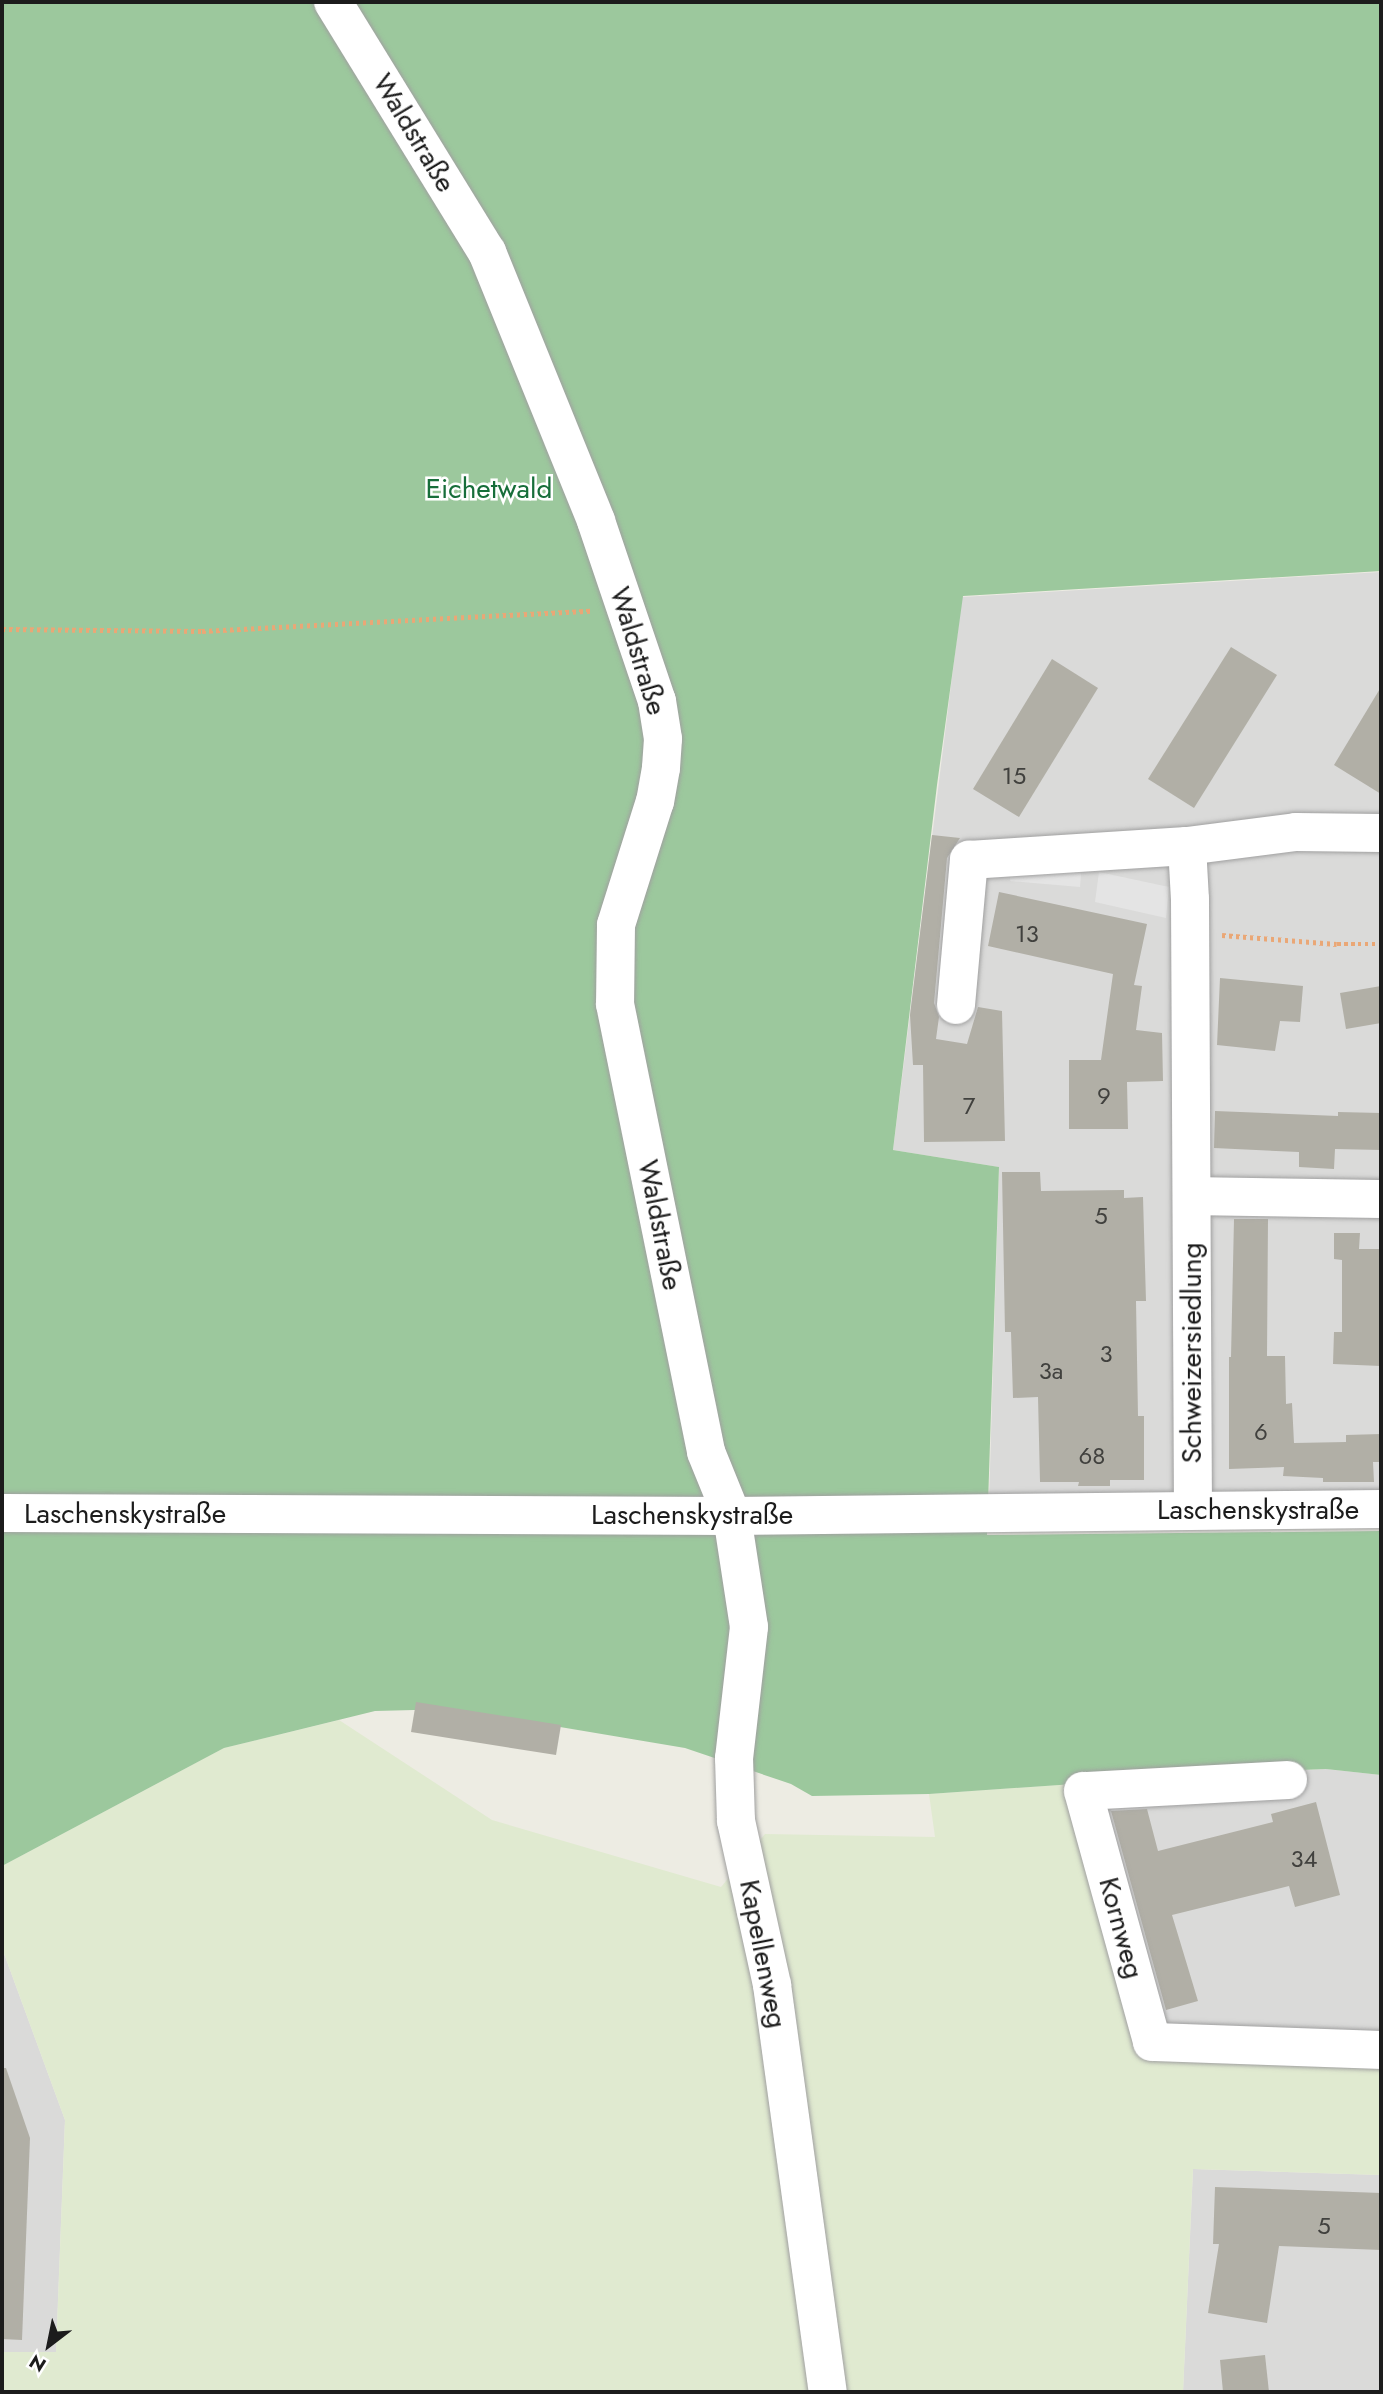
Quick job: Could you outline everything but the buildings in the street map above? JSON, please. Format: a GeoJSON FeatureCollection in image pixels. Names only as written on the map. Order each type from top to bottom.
{"type":"FeatureCollection","features":[{"type":"Feature","properties":{"kind":"street","name":"Waldstraße"},"geometry":{"type":"LineString","coordinates":[[333,2],[487,253],[596,520],[657,701],[663,739],[661,768],[654,801],[617,925],[615,1004],[706,1452],[732,1516]]}},
{"type":"Feature","properties":{"kind":"street"},"geometry":{"type":"LineString","coordinates":[[956,1005],[969,860],[1186,846],[1296,832],[1381,833]]}},
{"type":"Feature","properties":{"kind":"street","name":"Schweizersiedlung"},"geometry":{"type":"LineString","coordinates":[[1186,846],[1190,932],[1193,1510]]}},
{"type":"Feature","properties":{"kind":"street"},"geometry":{"type":"LineString","coordinates":[[1192,1196],[1381,1199]]}},
{"type":"Feature","properties":{"kind":"street","name":"Laschenskystraße"},"geometry":{"type":"LineString","coordinates":[[2,1513],[732,1516],[1381,1509]]}},
{"type":"Feature","properties":{"kind":"street","name":"Kapellenweg"},"geometry":{"type":"LineString","coordinates":[[732,1516],[749,1627],[734,1758],[736,1821],[772,1985],[828,2392]]}},
{"type":"Feature","properties":{"kind":"street","name":"Kornweg"},"geometry":{"type":"LineString","coordinates":[[1288,1780],[1083,1791],[1152,2042],[1381,2050]]}},
{"type":"Feature","properties":{"kind":"path"},"geometry":{"type":"LineString","coordinates":[[2,629],[202,631],[626,609]]}},
{"type":"Feature","properties":{"kind":"path"},"geometry":{"type":"LineString","coordinates":[[1190,932],[1337,944],[1381,944]]}},
{"type":"Feature","properties":{"kind":"shaded area"},"geometry":{"type":"Polygon","coordinates":[[[1381,572],[1381,1490],[989,1502],[999,1167],[893,1150],[962,597],[1381,572]]]}},
{"type":"Feature","properties":{"kind":"shaded area"},"geometry":{"type":"Polygon","coordinates":[[[1011,857],[1082,862],[1080,887],[1010,881],[1011,857]]]}},
{"type":"Feature","properties":{"kind":"shaded area"},"geometry":{"type":"Polygon","coordinates":[[[1099,872],[1169,887],[1166,918],[1095,902],[1099,872]]]}},
{"type":"Feature","properties":{"kind":"shaded area"},"geometry":{"type":"Polygon","coordinates":[[[1326,1769],[1381,1775],[1381,2061],[1149,2054],[1074,1784],[1326,1769]]]}},
{"type":"Feature","properties":{"kind":"shaded area"},"geometry":{"type":"Polygon","coordinates":[[[2,1948],[65,2120],[56,2352],[2,2352],[2,1948]]]}},
{"type":"Feature","properties":{"kind":"shaded area"},"geometry":{"type":"Polygon","coordinates":[[[1193,2169],[1381,2175],[1381,2392],[1183,2392],[1193,2169]]]}},
{"type":"Feature","properties":{"kind":"green space","name":"Eichetwald"},"geometry":{"type":"Polygon","coordinates":[[[2,2],[1381,2],[1381,571],[963,596],[937,785],[893,1150],[999,1167],[987,1535],[1381,1531],[1381,1775],[1326,1769],[929,1794],[812,1796],[791,1784],[685,1748],[453,1709],[375,1711],[224,1748],[2,1866],[2,2]]]}},
{"type":"Feature","properties":{"kind":"green space"},"geometry":{"type":"Polygon","coordinates":[[[339,1720],[492,1820],[721,1887],[765,1834],[935,1837],[929,1794],[1074,1784],[1149,2054],[1381,2061],[1381,2175],[1193,2169],[1183,2392],[2,2392],[2,2352],[56,2352],[65,2120],[2,1948],[2,1866],[224,1748],[339,1720]]]}}]}
